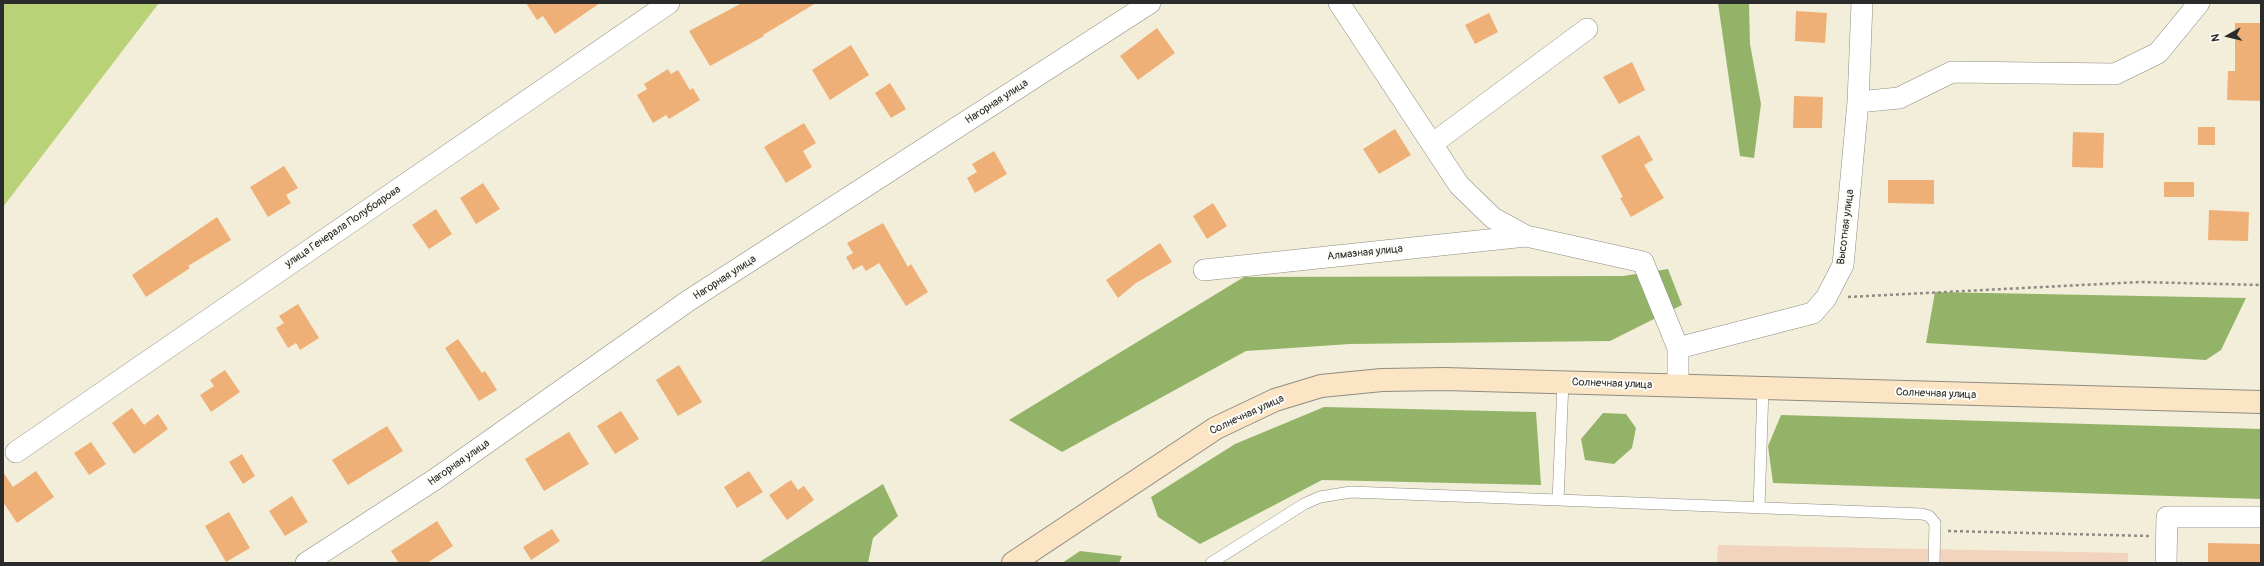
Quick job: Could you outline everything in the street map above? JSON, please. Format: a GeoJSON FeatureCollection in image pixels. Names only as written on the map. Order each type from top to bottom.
{"type":"FeatureCollection","features":[{"type":"Feature","properties":{"kind":"street","name":"улица Генерала Полубоярова"},"geometry":{"type":"LineString","coordinates":[[16,452],[669,3]]}},
{"type":"Feature","properties":{"kind":"street","name":"Нагорная улица"},"geometry":{"type":"LineString","coordinates":[[306,563],[434,480],[688,301],[1150,3]]}},
{"type":"Feature","properties":{"kind":"street"},"geometry":{"type":"LineString","coordinates":[[1339,3],[1459,185],[1493,218],[1526,236],[1643,262],[1678,348],[1678,385]]}},
{"type":"Feature","properties":{"kind":"street","name":"Высотная улица"},"geometry":{"type":"LineString","coordinates":[[1678,348],[1812,313],[1826,298],[1843,264],[1858,102],[1862,3]]}},
{"type":"Feature","properties":{"kind":"street"},"geometry":{"type":"LineString","coordinates":[[1858,102],[1899,98],[1952,72],[2115,74],[2158,53],[2199,3]]}},
{"type":"Feature","properties":{"kind":"street"},"geometry":{"type":"LineString","coordinates":[[1432,144],[1587,29]]}},
{"type":"Feature","properties":{"kind":"street","name":"Алмазная улица"},"geometry":{"type":"LineString","coordinates":[[1204,270],[1526,236]]}},
{"type":"Feature","properties":{"kind":"street","name":"Солнечная улица"},"geometry":{"type":"LineString","coordinates":[[1013,563],[1216,428],[1275,400],[1321,386],[1382,380],[1444,379],[2261,402]]}},
{"type":"Feature","properties":{"kind":"street"},"geometry":{"type":"LineString","coordinates":[[2166,563],[2167,517],[2261,517]]}},
{"type":"Feature","properties":{"kind":"lane"},"geometry":{"type":"LineString","coordinates":[[1558,500],[1562,382]]}},
{"type":"Feature","properties":{"kind":"lane"},"geometry":{"type":"LineString","coordinates":[[1759,508],[1763,388]]}},
{"type":"Feature","properties":{"kind":"lane"},"geometry":{"type":"LineString","coordinates":[[1211,563],[1304,504],[1334,493],[1922,514],[1929,516],[1935,524],[1934,563]]}},
{"type":"Feature","properties":{"kind":"path"},"geometry":{"type":"LineString","coordinates":[[1826,298],[2140,282],[2261,285]]}},
{"type":"Feature","properties":{"kind":"path"},"geometry":{"type":"LineString","coordinates":[[1935,530],[2166,537]]}},
{"type":"Feature","properties":{"kind":"shaded area"},"geometry":{"type":"Polygon","coordinates":[[[1718,545],[2128,553],[2128,563],[1717,563],[1718,545]]]}},
{"type":"Feature","properties":{"kind":"green space"},"geometry":{"type":"Polygon","coordinates":[[[3,3],[159,3],[3,207],[3,3]]]}},
{"type":"Feature","properties":{"kind":"green space"},"geometry":{"type":"Polygon","coordinates":[[[1718,3],[1749,3],[1750,44],[1761,104],[1754,158],[1740,156],[1718,3]]]}},
{"type":"Feature","properties":{"kind":"green space"},"geometry":{"type":"Polygon","coordinates":[[[1668,269],[1682,305],[1610,341],[1350,344],[1246,351],[1062,452],[1009,420],[1244,277],[1623,276],[1668,269]]]}},
{"type":"Feature","properties":{"kind":"green space"},"geometry":{"type":"Polygon","coordinates":[[[1935,292],[2246,298],[2221,350],[2206,360],[1926,343],[1935,292]]]}},
{"type":"Feature","properties":{"kind":"green space"},"geometry":{"type":"Polygon","coordinates":[[[1324,407],[1536,412],[1541,485],[1322,480],[1200,544],[1158,517],[1151,497],[1235,444],[1324,407]]]}},
{"type":"Feature","properties":{"kind":"green space"},"geometry":{"type":"Polygon","coordinates":[[[1603,413],[1626,414],[1636,428],[1632,448],[1614,464],[1585,460],[1581,439],[1603,413]]]}},
{"type":"Feature","properties":{"kind":"green space"},"geometry":{"type":"Polygon","coordinates":[[[1781,415],[2261,429],[2261,499],[1773,483],[1768,446],[1781,415]]]}},
{"type":"Feature","properties":{"kind":"green space"},"geometry":{"type":"Polygon","coordinates":[[[883,484],[898,516],[873,538],[868,563],[758,563],[883,484]]]}},
{"type":"Feature","properties":{"kind":"green space"},"geometry":{"type":"Polygon","coordinates":[[[1080,551],[1122,556],[1119,563],[1062,563],[1080,551]]]}},
{"type":"Feature","properties":{"kind":"building"},"geometry":{"type":"Polygon","coordinates":[[[526,3],[600,3],[555,34],[543,16],[537,20],[526,3]]]}},
{"type":"Feature","properties":{"kind":"building"},"geometry":{"type":"Polygon","coordinates":[[[742,3],[816,3],[763,35],[764,36],[710,66],[689,31],[742,3]]]}},
{"type":"Feature","properties":{"kind":"building"},"geometry":{"type":"Polygon","coordinates":[[[1796,11],[1827,13],[1825,43],[1795,41],[1796,11]]]}},
{"type":"Feature","properties":{"kind":"building"},"geometry":{"type":"Polygon","coordinates":[[[1489,13],[1498,32],[1475,44],[1465,25],[1489,13]]]}},
{"type":"Feature","properties":{"kind":"building"},"geometry":{"type":"Polygon","coordinates":[[[2235,23],[2261,23],[2261,101],[2227,100],[2228,71],[2235,71],[2235,23]]]}},
{"type":"Feature","properties":{"kind":"building"},"geometry":{"type":"Polygon","coordinates":[[[1157,28],[1175,53],[1138,80],[1120,56],[1157,28]]]}},
{"type":"Feature","properties":{"kind":"building"},"geometry":{"type":"Polygon","coordinates":[[[851,45],[869,75],[830,100],[812,70],[851,45]]]}},
{"type":"Feature","properties":{"kind":"building"},"geometry":{"type":"Polygon","coordinates":[[[1632,62],[1645,90],[1619,104],[1603,77],[1632,62]]]}},
{"type":"Feature","properties":{"kind":"building"},"geometry":{"type":"Polygon","coordinates":[[[668,69],[671,74],[678,70],[690,90],[693,88],[700,100],[669,119],[666,115],[653,123],[637,95],[647,89],[644,84],[668,69]]]}},
{"type":"Feature","properties":{"kind":"building"},"geometry":{"type":"Polygon","coordinates":[[[890,83],[906,109],[891,118],[875,93],[890,83]]]}},
{"type":"Feature","properties":{"kind":"building"},"geometry":{"type":"Polygon","coordinates":[[[1794,96],[1823,97],[1822,128],[1793,128],[1794,96]]]}},
{"type":"Feature","properties":{"kind":"building"},"geometry":{"type":"Polygon","coordinates":[[[804,123],[816,143],[803,151],[812,167],[786,183],[764,147],[804,123]]]}},
{"type":"Feature","properties":{"kind":"building"},"geometry":{"type":"Polygon","coordinates":[[[2198,127],[2215,127],[2215,145],[2198,145],[2198,127]]]}},
{"type":"Feature","properties":{"kind":"building"},"geometry":{"type":"Polygon","coordinates":[[[1395,129],[1411,155],[1379,174],[1363,149],[1395,129]]]}},
{"type":"Feature","properties":{"kind":"building"},"geometry":{"type":"Polygon","coordinates":[[[2073,132],[2104,133],[2103,168],[2072,167],[2073,132]]]}},
{"type":"Feature","properties":{"kind":"building"},"geometry":{"type":"Polygon","coordinates":[[[1639,135],[1653,160],[1644,165],[1664,198],[1631,217],[1620,198],[1623,197],[1601,156],[1639,135]]]}},
{"type":"Feature","properties":{"kind":"building"},"geometry":{"type":"Polygon","coordinates":[[[994,151],[1007,174],[975,193],[967,178],[977,172],[972,164],[994,151]]]}},
{"type":"Feature","properties":{"kind":"building"},"geometry":{"type":"Polygon","coordinates":[[[284,166],[298,188],[286,195],[291,203],[268,217],[250,187],[284,166]]]}},
{"type":"Feature","properties":{"kind":"building"},"geometry":{"type":"Polygon","coordinates":[[[1888,180],[1934,180],[1934,204],[1888,203],[1888,180]]]}},
{"type":"Feature","properties":{"kind":"building"},"geometry":{"type":"Polygon","coordinates":[[[2164,182],[2194,182],[2194,197],[2164,197],[2164,182]]]}},
{"type":"Feature","properties":{"kind":"building"},"geometry":{"type":"Polygon","coordinates":[[[483,183],[500,209],[476,224],[460,198],[483,183]]]}},
{"type":"Feature","properties":{"kind":"building"},"geometry":{"type":"Polygon","coordinates":[[[1213,203],[1227,226],[1207,239],[1193,216],[1213,203]]]}},
{"type":"Feature","properties":{"kind":"building"},"geometry":{"type":"Polygon","coordinates":[[[436,209],[452,234],[429,249],[412,225],[436,209]]]}},
{"type":"Feature","properties":{"kind":"building"},"geometry":{"type":"Polygon","coordinates":[[[2209,210],[2249,212],[2248,241],[2208,240],[2209,210]]]}},
{"type":"Feature","properties":{"kind":"building"},"geometry":{"type":"Polygon","coordinates":[[[217,217],[231,240],[188,266],[190,268],[146,297],[132,275],[217,217]]]}},
{"type":"Feature","properties":{"kind":"building"},"geometry":{"type":"Polygon","coordinates":[[[883,223],[908,267],[911,264],[928,292],[906,306],[879,263],[866,271],[862,265],[853,270],[846,257],[853,253],[847,243],[883,223]]]}},
{"type":"Feature","properties":{"kind":"building"},"geometry":{"type":"Polygon","coordinates":[[[1160,243],[1172,262],[1136,283],[1118,298],[1106,280],[1160,243]]]}},
{"type":"Feature","properties":{"kind":"building"},"geometry":{"type":"Polygon","coordinates":[[[298,304],[319,338],[300,350],[296,343],[288,348],[276,328],[284,323],[279,316],[298,304]]]}},
{"type":"Feature","properties":{"kind":"building"},"geometry":{"type":"Polygon","coordinates":[[[458,339],[482,373],[485,371],[497,390],[479,401],[445,348],[458,339]]]}},
{"type":"Feature","properties":{"kind":"building"},"geometry":{"type":"Polygon","coordinates":[[[679,365],[702,402],[678,416],[656,380],[679,365]]]}},
{"type":"Feature","properties":{"kind":"building"},"geometry":{"type":"Polygon","coordinates":[[[225,370],[240,392],[211,412],[200,395],[214,386],[210,380],[225,370]]]}},
{"type":"Feature","properties":{"kind":"building"},"geometry":{"type":"Polygon","coordinates":[[[132,408],[144,425],[158,414],[168,429],[134,454],[112,423],[132,408]]]}},
{"type":"Feature","properties":{"kind":"building"},"geometry":{"type":"Polygon","coordinates":[[[621,411],[639,439],[615,454],[597,426],[621,411]]]}},
{"type":"Feature","properties":{"kind":"building"},"geometry":{"type":"Polygon","coordinates":[[[387,426],[403,451],[348,485],[332,460],[387,426]]]}},
{"type":"Feature","properties":{"kind":"building"},"geometry":{"type":"Polygon","coordinates":[[[569,432],[589,464],[544,491],[525,459],[569,432]]]}},
{"type":"Feature","properties":{"kind":"building"},"geometry":{"type":"Polygon","coordinates":[[[91,442],[106,464],[89,475],[74,453],[91,442]]]}},
{"type":"Feature","properties":{"kind":"building"},"geometry":{"type":"Polygon","coordinates":[[[242,454],[255,476],[243,484],[229,462],[242,454]]]}},
{"type":"Feature","properties":{"kind":"building"},"geometry":{"type":"Polygon","coordinates":[[[36,471],[54,497],[17,523],[3,502],[3,472],[13,487],[36,471]]]}},
{"type":"Feature","properties":{"kind":"building"},"geometry":{"type":"Polygon","coordinates":[[[749,471],[763,492],[737,508],[724,487],[749,471]]]}},
{"type":"Feature","properties":{"kind":"building"},"geometry":{"type":"Polygon","coordinates":[[[791,480],[798,490],[804,486],[814,500],[787,520],[769,495],[791,480]]]}},
{"type":"Feature","properties":{"kind":"building"},"geometry":{"type":"Polygon","coordinates":[[[292,496],[308,522],[285,536],[269,511],[292,496]]]}},
{"type":"Feature","properties":{"kind":"building"},"geometry":{"type":"Polygon","coordinates":[[[229,512],[250,548],[226,562],[205,526],[229,512]]]}},
{"type":"Feature","properties":{"kind":"building"},"geometry":{"type":"Polygon","coordinates":[[[437,521],[453,546],[427,563],[399,563],[391,551],[437,521]]]}},
{"type":"Feature","properties":{"kind":"building"},"geometry":{"type":"Polygon","coordinates":[[[552,529],[560,541],[531,560],[523,547],[552,529]]]}},
{"type":"Feature","properties":{"kind":"building"},"geometry":{"type":"Polygon","coordinates":[[[2208,543],[2261,544],[2261,563],[2208,563],[2208,543]]]}}]}
